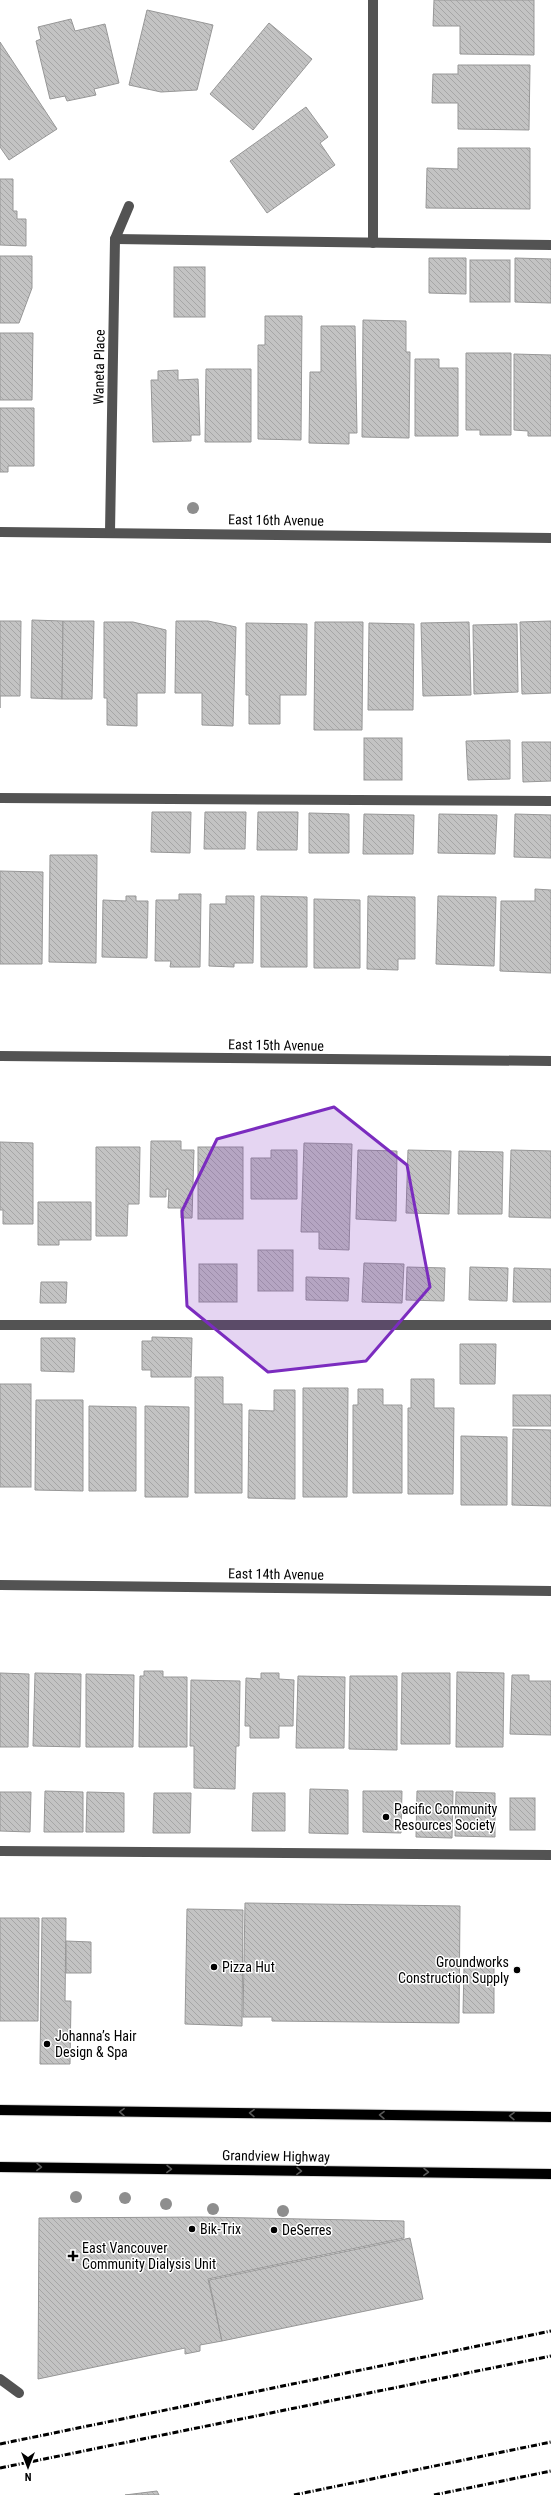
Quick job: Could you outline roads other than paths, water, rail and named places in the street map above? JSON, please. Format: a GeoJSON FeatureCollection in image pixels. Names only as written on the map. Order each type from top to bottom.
{"type":"FeatureCollection","features":[{"type":"Feature","properties":{"kind":"main road"},"geometry":{"type":"LineString","coordinates":[[0,2110],[551,2117]]}},
{"type":"Feature","properties":{"kind":"main road","name":"Grandview Highway"},"geometry":{"type":"LineString","coordinates":[[0,2167],[551,2174]]}},
{"type":"Feature","properties":{"kind":"street"},"geometry":{"type":"LineString","coordinates":[[373,243],[374,0]]}},
{"type":"Feature","properties":{"kind":"street","name":"Waneta Place"},"geometry":{"type":"LineString","coordinates":[[110,532],[115,239],[129,206]]}},
{"type":"Feature","properties":{"kind":"street"},"geometry":{"type":"LineString","coordinates":[[115,239],[551,244]]}},
{"type":"Feature","properties":{"kind":"street","name":"East 16th Avenue"},"geometry":{"type":"LineString","coordinates":[[0,532],[551,538]]}},
{"type":"Feature","properties":{"kind":"street"},"geometry":{"type":"LineString","coordinates":[[0,798],[551,801]]}},
{"type":"Feature","properties":{"kind":"street","name":"East 15th Avenue"},"geometry":{"type":"LineString","coordinates":[[0,1056],[551,1061]]}},
{"type":"Feature","properties":{"kind":"street"},"geometry":{"type":"LineString","coordinates":[[0,1325],[551,1326]]}},
{"type":"Feature","properties":{"kind":"street","name":"East 14th Avenue"},"geometry":{"type":"LineString","coordinates":[[0,1585],[551,1591]]}},
{"type":"Feature","properties":{"kind":"street"},"geometry":{"type":"LineString","coordinates":[[0,1851],[551,1855]]}},
{"type":"Feature","properties":{"kind":"street"},"geometry":{"type":"LineString","coordinates":[[0,2379],[19,2393]]}},
{"type":"Feature","properties":{"kind":"railway"},"geometry":{"type":"LineString","coordinates":[[0,2444],[551,2331]]}},
{"type":"Feature","properties":{"kind":"railway"},"geometry":{"type":"LineString","coordinates":[[0,2468],[551,2356]]}},
{"type":"Feature","properties":{"kind":"railway"},"geometry":{"type":"LineString","coordinates":[[294,2495],[551,2442]]}},
{"type":"Feature","properties":{"kind":"railway"},"geometry":{"type":"LineString","coordinates":[[434,2495],[551,2471]]}},
{"type":"Feature","properties":{"kind":"place","name":"Pacific Community Resources Society"},"geometry":{"type":"Point","coordinates":[386,1817]}},
{"type":"Feature","properties":{"kind":"place","name":"Pizza Hut"},"geometry":{"type":"Point","coordinates":[214,1967]}},
{"type":"Feature","properties":{"kind":"place","name":"Groundworks Construction Supply"},"geometry":{"type":"Point","coordinates":[517,1970]}},
{"type":"Feature","properties":{"kind":"place","name":"Johanna’s Hair Design & Spa"},"geometry":{"type":"Point","coordinates":[47,2044]}},
{"type":"Feature","properties":{"kind":"place","name":"Bik-Trix"},"geometry":{"type":"Point","coordinates":[192,2229]}},
{"type":"Feature","properties":{"kind":"place","name":"DeSerres"},"geometry":{"type":"Point","coordinates":[274,2230]}},
{"type":"Feature","properties":{"kind":"place","name":"East Vancouver Community Dialysis Unit"},"geometry":{"type":"Point","coordinates":[73,2256]}}]}
